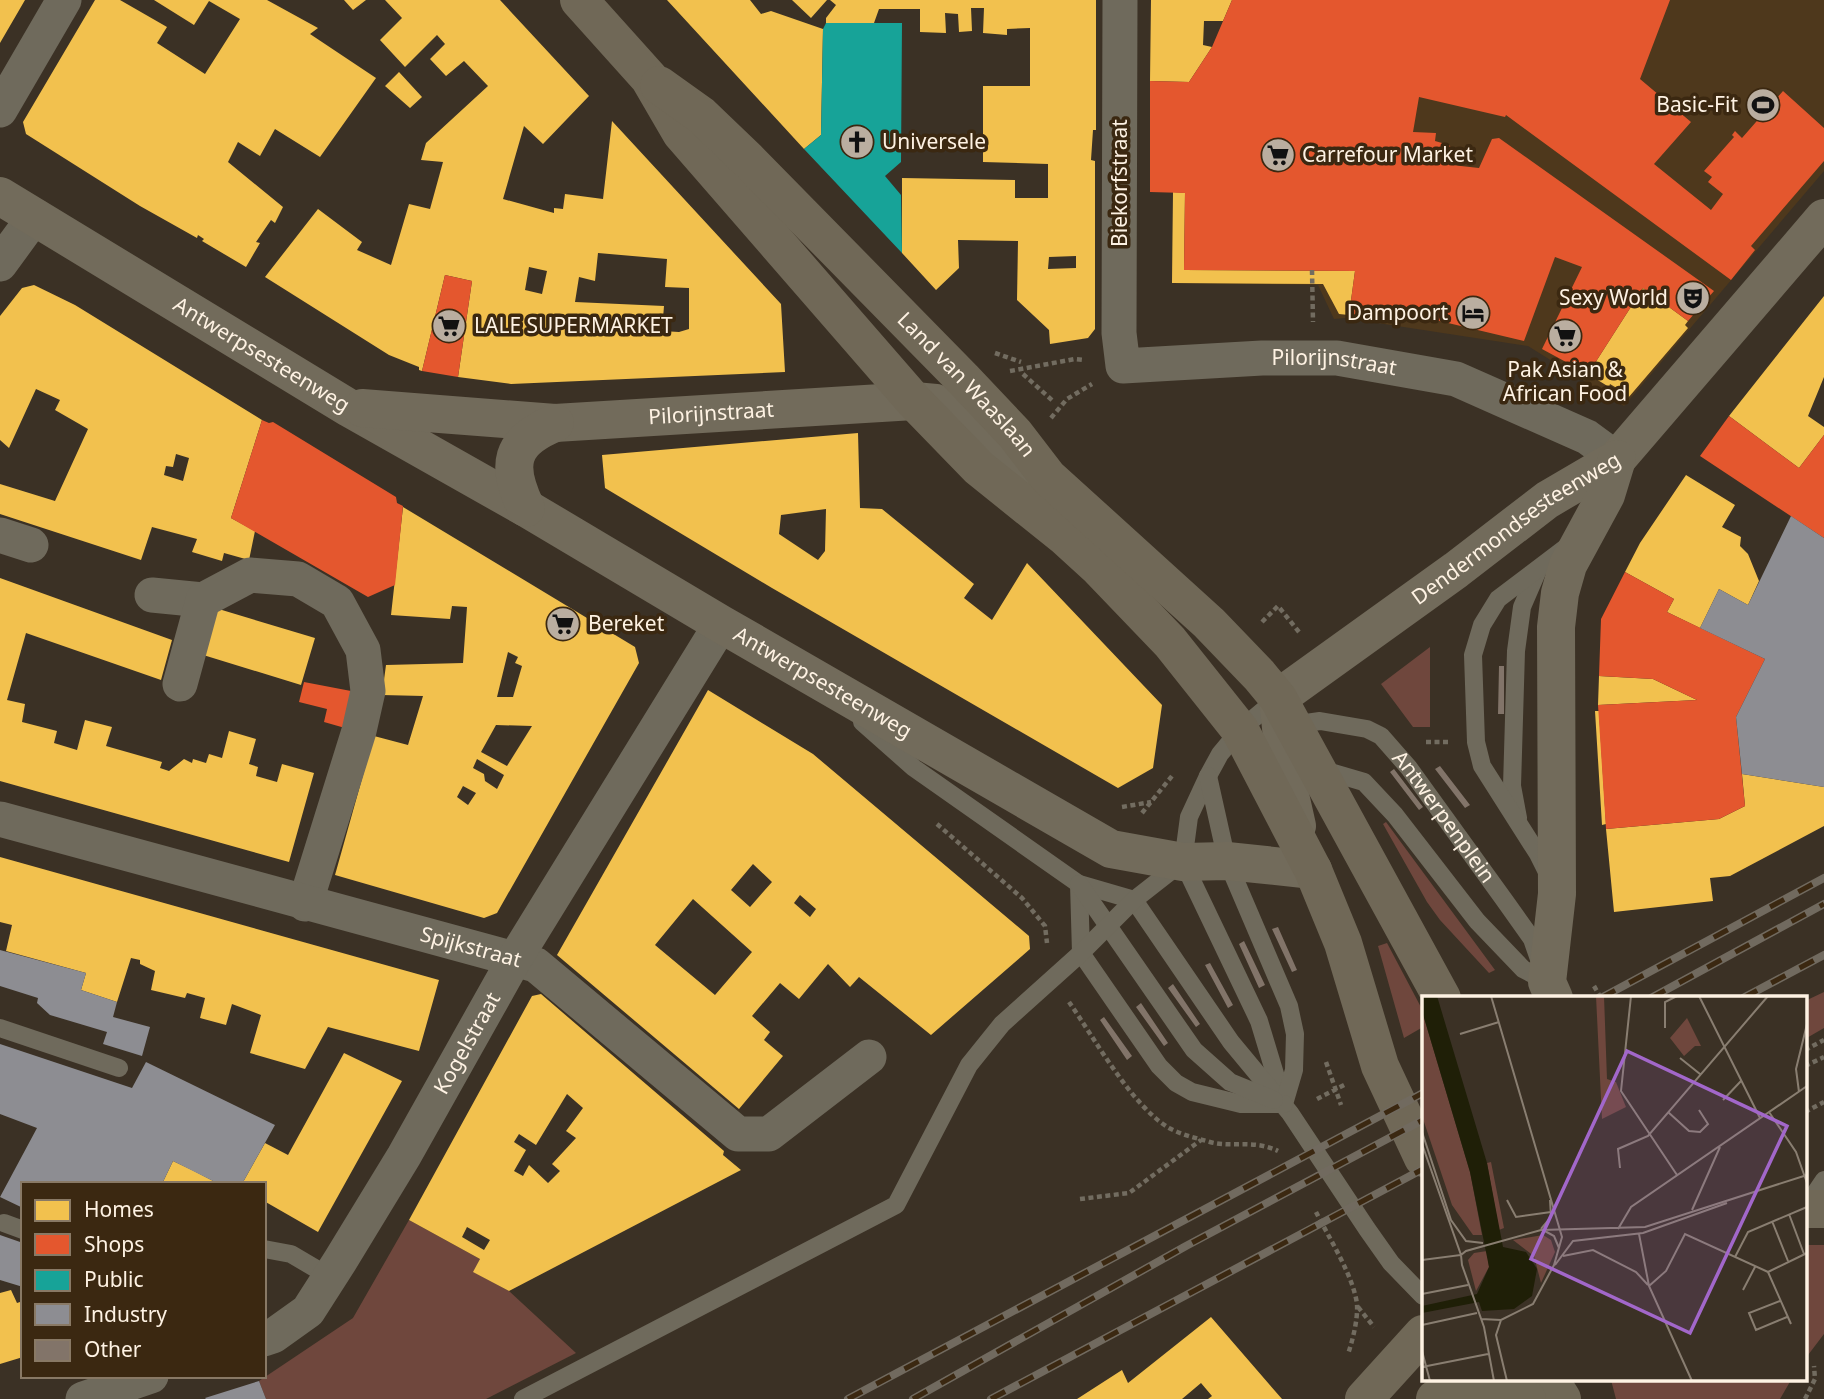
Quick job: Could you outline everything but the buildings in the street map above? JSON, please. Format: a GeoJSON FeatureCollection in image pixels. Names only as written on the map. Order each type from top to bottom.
{"type":"FeatureCollection","features":[{"type":"Feature","properties":{"kind":"main road","name":"Land van Waaslaan"},"geometry":{"type":"LineString","coordinates":[[579,0],[649,78],[681,133],[743,179],[964,380],[1015,434],[1048,477],[1209,623],[1259,675],[1285,712]]}},
{"type":"Feature","properties":{"kind":"main road","name":"Land van Waaslaan"},"geometry":{"type":"LineString","coordinates":[[743,179],[914,401],[979,468],[1099,568],[1170,642],[1240,730]]}},
{"type":"Feature","properties":{"kind":"main road","name":"Antwerpsesteenweg"},"geometry":{"type":"LineString","coordinates":[[0,196],[349,408],[526,508],[1111,849],[1183,862]]}},
{"type":"Feature","properties":{"kind":"main road","name":"Dendermondsesteenweg"},"geometry":{"type":"LineString","coordinates":[[1285,712],[1445,578],[1547,500],[1617,459],[1824,218]]}},
{"type":"Feature","properties":{"kind":"main road","name":"Pilorijnstraat"},"geometry":{"type":"LineString","coordinates":[[349,408],[555,423],[914,401],[936,403],[958,410],[1004,449],[1048,477]]}},
{"type":"Feature","properties":{"kind":"main road"},"geometry":{"type":"LineString","coordinates":[[526,508],[513,470],[515,454],[537,430],[555,423]]}},
{"type":"Feature","properties":{"kind":"main road"},"geometry":{"type":"LineString","coordinates":[[1550,990],[1557,894],[1556,627],[1560,593],[1568,565],[1606,495],[1617,459]]}},
{"type":"Feature","properties":{"kind":"main road"},"geometry":{"type":"LineString","coordinates":[[1285,712],[1286,777],[1307,858]]}},
{"type":"Feature","properties":{"kind":"main road"},"geometry":{"type":"LineString","coordinates":[[1285,712],[1441,996]]}},
{"type":"Feature","properties":{"kind":"main road"},"geometry":{"type":"LineString","coordinates":[[1240,730],[1307,858],[1343,943],[1380,1066],[1422,1156]]}},
{"type":"Feature","properties":{"kind":"main road"},"geometry":{"type":"LineString","coordinates":[[1183,862],[1307,858]]}},
{"type":"Feature","properties":{"kind":"main road"},"geometry":{"type":"LineString","coordinates":[[1806,1208],[1824,1209]]}},
{"type":"Feature","properties":{"kind":"main road"},"geometry":{"type":"LineString","coordinates":[[1364,1399],[1422,1335]]}},
{"type":"Feature","properties":{"kind":"main road"},"geometry":{"type":"LineString","coordinates":[[1551,1382],[1562,1399]]}},
{"type":"Feature","properties":{"kind":"main road"},"geometry":{"type":"LineString","coordinates":[[1567,1382],[1571,1399]]}},
{"type":"Feature","properties":{"kind":"main road"},"geometry":{"type":"LineString","coordinates":[[1437,1398],[1454,1390],[1479,1387],[1508,1390],[1527,1399]]}},
{"type":"Feature","properties":{"kind":"street"},"geometry":{"type":"LineString","coordinates":[[0,110],[64,0]]}},
{"type":"Feature","properties":{"kind":"street","name":"Biekorfstraat"},"geometry":{"type":"LineString","coordinates":[[1120,0],[1119,333],[1123,366]]}},
{"type":"Feature","properties":{"kind":"street"},"geometry":{"type":"LineString","coordinates":[[0,264],[35,216]]}},
{"type":"Feature","properties":{"kind":"street","name":"Pilorijnstraat"},"geometry":{"type":"LineString","coordinates":[[1123,366],[1337,358],[1456,379],[1587,437],[1617,459]]}},
{"type":"Feature","properties":{"kind":"street"},"geometry":{"type":"LineString","coordinates":[[152,595],[203,600],[250,575],[298,579],[337,602],[363,650],[369,691],[305,904]]}},
{"type":"Feature","properties":{"kind":"street"},"geometry":{"type":"LineString","coordinates":[[180,684],[203,600]]}},
{"type":"Feature","properties":{"kind":"street","name":"Kogelstraat"},"geometry":{"type":"LineString","coordinates":[[266,1338],[308,1311],[330,1277],[404,1156],[514,960],[721,624]]}},
{"type":"Feature","properties":{"kind":"street","name":"Spijkstraat"},"geometry":{"type":"LineString","coordinates":[[0,819],[537,965],[738,1134],[769,1134],[869,1057]]}},
{"type":"Feature","properties":{"kind":"street"},"geometry":{"type":"LineString","coordinates":[[83,1399],[146,1378]]}},
{"type":"Feature","properties":{"kind":"lane"},"geometry":{"type":"LineString","coordinates":[[1557,894],[1538,854],[1482,766],[1475,742],[1473,655],[1482,625],[1498,599],[1585,533]]}},
{"type":"Feature","properties":{"kind":"lane"},"geometry":{"type":"LineString","coordinates":[[1519,824],[1512,786],[1517,651],[1522,607],[1540,567]]}},
{"type":"Feature","properties":{"kind":"lane"},"geometry":{"type":"LineString","coordinates":[[795,666],[914,768],[1079,884],[1134,900],[1231,1042],[1284,1104],[1391,1263],[1422,1295]]}},
{"type":"Feature","properties":{"kind":"lane"},"geometry":{"type":"LineString","coordinates":[[1284,1104],[1259,1021],[1183,862],[1189,817],[1220,754],[1240,730],[1285,712]]}},
{"type":"Feature","properties":{"kind":"lane","name":"Antwerpenplein"},"geometry":{"type":"LineString","coordinates":[[1285,712],[1367,729],[1381,736],[1409,768],[1532,939],[1550,990]]}},
{"type":"Feature","properties":{"kind":"lane","name":"Antwerpenplein"},"geometry":{"type":"LineString","coordinates":[[1315,767],[1364,782],[1395,815],[1477,921],[1523,969],[1550,990]]}},
{"type":"Feature","properties":{"kind":"lane"},"geometry":{"type":"LineString","coordinates":[[1208,776],[1227,861],[1289,1006],[1295,1034],[1294,1070],[1284,1104]]}},
{"type":"Feature","properties":{"kind":"lane"},"geometry":{"type":"LineString","coordinates":[[523,1399],[896,1205],[970,1065],[1002,1024],[1081,953],[1134,900],[1183,862]]}},
{"type":"Feature","properties":{"kind":"lane"},"geometry":{"type":"LineString","coordinates":[[1079,884],[1194,1050],[1230,1082],[1284,1104]]}},
{"type":"Feature","properties":{"kind":"lane"},"geometry":{"type":"LineString","coordinates":[[1079,884],[1081,953],[1159,1066],[1176,1083],[1192,1092],[1241,1104],[1284,1104]]}},
{"type":"Feature","properties":{"kind":"lane"},"geometry":{"type":"LineString","coordinates":[[0,1028],[120,1068]]}},
{"type":"Feature","properties":{"kind":"lane"},"geometry":{"type":"LineString","coordinates":[[1806,1207],[1824,1180]]}},
{"type":"Feature","properties":{"kind":"lane"},"geometry":{"type":"LineString","coordinates":[[4,1223],[21,1229]]}},
{"type":"Feature","properties":{"kind":"lane"},"geometry":{"type":"LineString","coordinates":[[266,1249],[290,1254],[330,1277]]}},
{"type":"Feature","properties":{"kind":"lane"},"geometry":{"type":"LineString","coordinates":[[1532,1382],[1550,1399]]}},
{"type":"Feature","properties":{"kind":"path"},"geometry":{"type":"LineString","coordinates":[[1312,271],[1313,358]]}},
{"type":"Feature","properties":{"kind":"path"},"geometry":{"type":"LineString","coordinates":[[1049,420],[1068,399],[1123,366]]}},
{"type":"Feature","properties":{"kind":"path"},"geometry":{"type":"LineString","coordinates":[[1023,374],[1054,402]]}},
{"type":"Feature","properties":{"kind":"path"},"geometry":{"type":"LineString","coordinates":[[1254,630],[1278,606],[1299,632]]}},
{"type":"Feature","properties":{"kind":"path"},"geometry":{"type":"LineString","coordinates":[[1444,728],[1445,742]]}},
{"type":"Feature","properties":{"kind":"path"},"geometry":{"type":"LineString","coordinates":[[1151,802],[1176,772]]}},
{"type":"Feature","properties":{"kind":"path"},"geometry":{"type":"LineString","coordinates":[[1042,922],[1045,926],[1047,946]]}},
{"type":"Feature","properties":{"kind":"path"},"geometry":{"type":"LineString","coordinates":[[1806,1049],[1824,1040]]}},
{"type":"Feature","properties":{"kind":"path"},"geometry":{"type":"LineString","coordinates":[[1806,1066],[1824,1057]]}},
{"type":"Feature","properties":{"kind":"path"},"geometry":{"type":"LineString","coordinates":[[1321,1097],[1347,1083]]}},
{"type":"Feature","properties":{"kind":"path"},"geometry":{"type":"LineString","coordinates":[[1806,1111],[1824,1102]]}},
{"type":"Feature","properties":{"kind":"path"},"geometry":{"type":"LineString","coordinates":[[1080,1199],[1129,1193],[1202,1139]]}},
{"type":"Feature","properties":{"kind":"path"},"geometry":{"type":"LineString","coordinates":[[1245,1143],[1265,1146],[1281,1153]]}},
{"type":"Feature","properties":{"kind":"path"},"geometry":{"type":"LineString","coordinates":[[1314,1208],[1352,1286],[1357,1306],[1352,1342],[1344,1365]]}},
{"type":"Feature","properties":{"kind":"path"},"geometry":{"type":"LineString","coordinates":[[1357,1306],[1381,1335]]}},
{"type":"Feature","properties":{"kind":"path"},"geometry":{"type":"LineString","coordinates":[[1805,1399],[1815,1379],[1814,1366]]}},
{"type":"Feature","properties":{"kind":"shaded area"},"geometry":{"type":"Polygon","coordinates":[[[1232,0],[1824,0],[1824,171],[1624,406],[1528,346],[1345,318],[1334,319],[1318,285],[1172,283],[1173,192],[1212,47],[1232,0]]]}},
{"type":"Feature","properties":{"kind":"shaded area"},"geometry":{"type":"Polygon","coordinates":[[[1430,647],[1430,727],[1413,727],[1381,684],[1430,647]]]}},
{"type":"Feature","properties":{"kind":"shaded area"},"geometry":{"type":"Polygon","coordinates":[[[1386,822],[1495,970],[1489,973],[1440,920],[1383,824],[1386,822]]]}},
{"type":"Feature","properties":{"kind":"shaded area"},"geometry":{"type":"Polygon","coordinates":[[[1387,943],[1422,1009],[1422,1028],[1404,1038],[1378,946],[1387,943]]]}},
{"type":"Feature","properties":{"kind":"shaded area"},"geometry":{"type":"Polygon","coordinates":[[[1824,992],[1824,1028],[1806,1038],[1806,1001],[1824,992]]]}},
{"type":"Feature","properties":{"kind":"shaded area"},"geometry":{"type":"Polygon","coordinates":[[[409,1220],[480,1259],[474,1272],[509,1291],[576,1353],[486,1399],[266,1399],[259,1381],[353,1318],[409,1220]]]}},
{"type":"Feature","properties":{"kind":"shaded area"},"geometry":{"type":"Polygon","coordinates":[[[1806,1245],[1824,1245],[1824,1334],[1806,1358],[1806,1245]]]}},
{"type":"Feature","properties":{"kind":"shaded area"},"geometry":{"type":"Polygon","coordinates":[[[1612,1382],[1790,1382],[1780,1399],[1616,1399],[1612,1382]]]}},
{"type":"Feature","properties":{"kind":"railway"},"geometry":{"type":"LineString","coordinates":[[1605,996],[1824,878]]}},
{"type":"Feature","properties":{"kind":"railway"},"geometry":{"type":"LineString","coordinates":[[1655,996],[1824,904]]}},
{"type":"Feature","properties":{"kind":"railway"},"geometry":{"type":"LineString","coordinates":[[1747,996],[1824,955]]}},
{"type":"Feature","properties":{"kind":"railway"},"geometry":{"type":"LineString","coordinates":[[848,1399],[1422,1094]]}},
{"type":"Feature","properties":{"kind":"railway"},"geometry":{"type":"LineString","coordinates":[[913,1399],[1186,1246],[1422,1121]]}},
{"type":"Feature","properties":{"kind":"railway"},"geometry":{"type":"LineString","coordinates":[[991,1399],[1422,1170]]}},
{"type":"Feature","properties":{"kind":"place","name":"Basic-Fit"},"geometry":{"type":"Point","coordinates":[1763,105]}},
{"type":"Feature","properties":{"kind":"place","name":"Universele"},"geometry":{"type":"Point","coordinates":[857,142]}},
{"type":"Feature","properties":{"kind":"place","name":"Carrefour Market"},"geometry":{"type":"Point","coordinates":[1278,155]}},
{"type":"Feature","properties":{"kind":"place","name":"Sexy World"},"geometry":{"type":"Point","coordinates":[1693,298]}},
{"type":"Feature","properties":{"kind":"place","name":"Dampoort"},"geometry":{"type":"Point","coordinates":[1473,313]}},
{"type":"Feature","properties":{"kind":"place","name":"LALE SUPERMARKET"},"geometry":{"type":"Point","coordinates":[449,326]}},
{"type":"Feature","properties":{"kind":"place","name":"Pak Asian & African Food"},"geometry":{"type":"Point","coordinates":[1565,336]}},
{"type":"Feature","properties":{"kind":"place","name":"Bereket"},"geometry":{"type":"Point","coordinates":[563,624]}}]}
